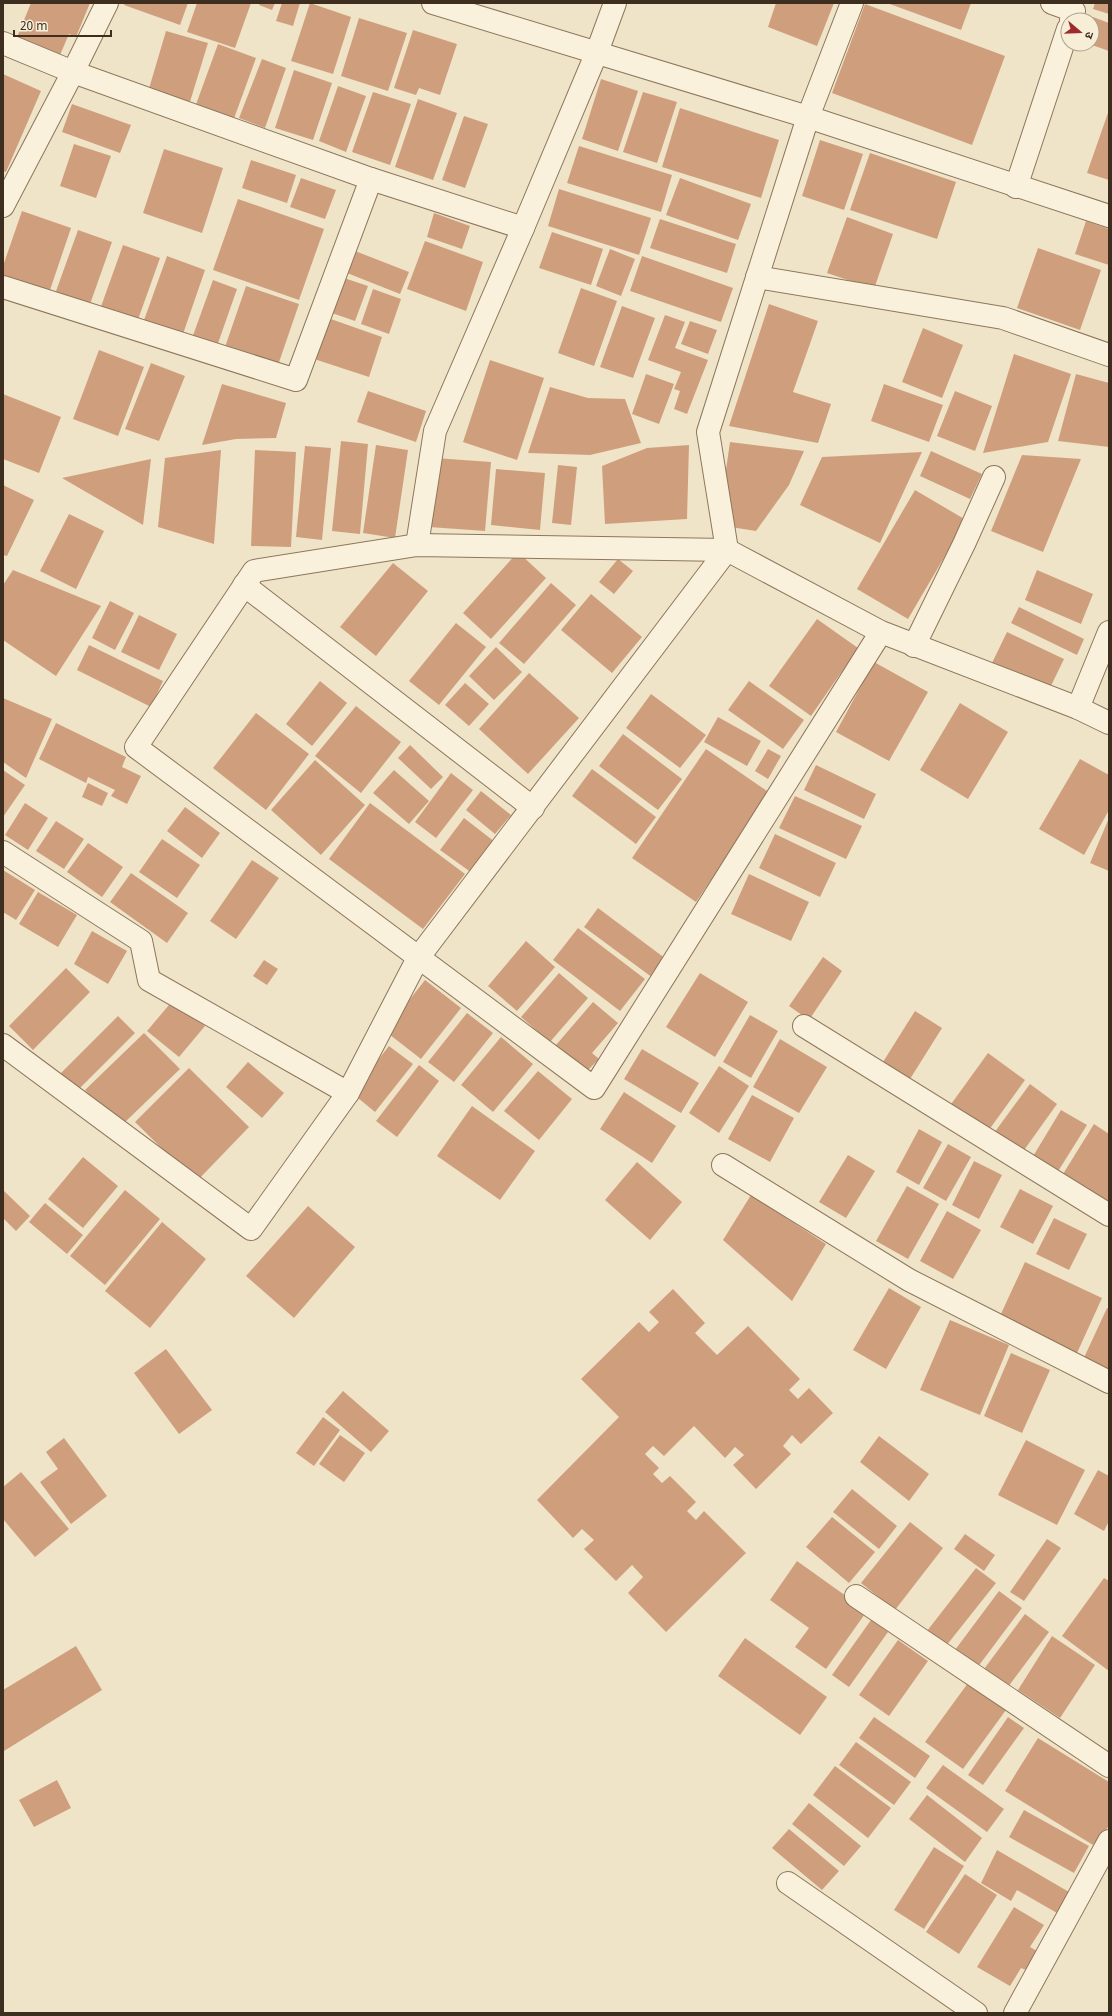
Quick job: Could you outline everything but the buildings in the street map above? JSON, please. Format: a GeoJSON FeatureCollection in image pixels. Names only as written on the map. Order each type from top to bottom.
{"type":"FeatureCollection","features":[{"type":"Feature","properties":{"kind":"street"},"geometry":{"type":"LineString","coordinates":[[3,206],[73,72],[107,3]]}},
{"type":"Feature","properties":{"kind":"street"},"geometry":{"type":"LineString","coordinates":[[433,3],[808,117],[1016,187],[1109,216]]}},
{"type":"Feature","properties":{"kind":"street"},"geometry":{"type":"LineString","coordinates":[[417,545],[435,431],[523,228],[597,52],[615,3]]}},
{"type":"Feature","properties":{"kind":"street"},"geometry":{"type":"LineString","coordinates":[[3,1045],[251,1229],[348,1093],[418,958],[727,550],[708,432],[808,117],[852,3]]}},
{"type":"Feature","properties":{"kind":"street"},"geometry":{"type":"LineString","coordinates":[[1052,3],[1074,12]]}},
{"type":"Feature","properties":{"kind":"street"},"geometry":{"type":"LineString","coordinates":[[3,43],[73,72],[371,178],[523,228]]}},
{"type":"Feature","properties":{"kind":"street"},"geometry":{"type":"LineString","coordinates":[[1016,187],[1060,52]]}},
{"type":"Feature","properties":{"kind":"street"},"geometry":{"type":"LineString","coordinates":[[3,287],[296,380],[371,178]]}},
{"type":"Feature","properties":{"kind":"street"},"geometry":{"type":"LineString","coordinates":[[757,277],[1003,318],[1109,355]]}},
{"type":"Feature","properties":{"kind":"street"},"geometry":{"type":"LineString","coordinates":[[914,646],[964,544],[994,478]]}},
{"type":"Feature","properties":{"kind":"street"},"geometry":{"type":"LineString","coordinates":[[881,632],[594,1088],[136,747],[254,571],[417,545],[727,550],[881,632],[1078,708],[1109,724]]}},
{"type":"Feature","properties":{"kind":"street"},"geometry":{"type":"LineString","coordinates":[[244,585],[533,808]]}},
{"type":"Feature","properties":{"kind":"street"},"geometry":{"type":"LineString","coordinates":[[1078,708],[1109,632]]}},
{"type":"Feature","properties":{"kind":"street"},"geometry":{"type":"LineString","coordinates":[[3,852],[141,941],[149,980],[348,1093]]}},
{"type":"Feature","properties":{"kind":"street"},"geometry":{"type":"LineString","coordinates":[[804,1026],[1109,1216]]}},
{"type":"Feature","properties":{"kind":"street"},"geometry":{"type":"LineString","coordinates":[[723,1165],[909,1280],[1109,1382]]}},
{"type":"Feature","properties":{"kind":"street"},"geometry":{"type":"LineString","coordinates":[[856,1596],[1109,1766]]}},
{"type":"Feature","properties":{"kind":"street"},"geometry":{"type":"LineString","coordinates":[[1014,2013],[1109,1840]]}},
{"type":"Feature","properties":{"kind":"street"},"geometry":{"type":"LineString","coordinates":[[788,1882],[976,2013]]}}]}
